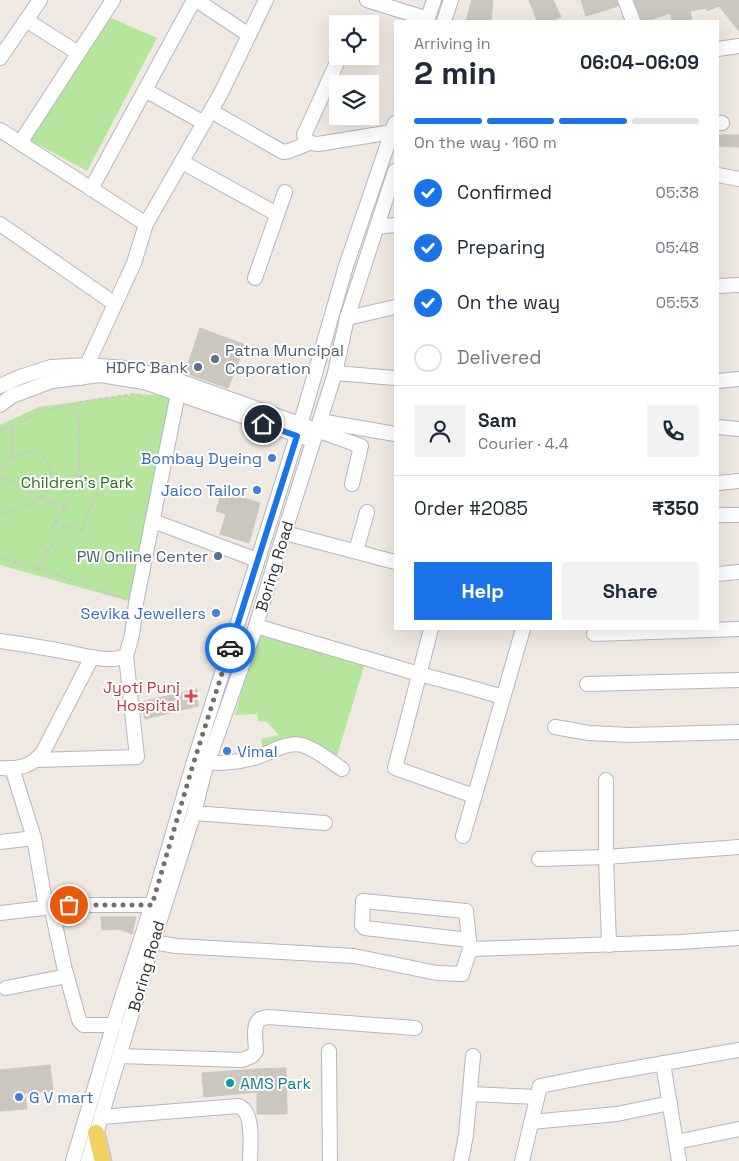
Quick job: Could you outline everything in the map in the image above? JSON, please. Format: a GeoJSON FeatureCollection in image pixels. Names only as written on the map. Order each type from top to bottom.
{"type":"FeatureCollection","features":[{"type":"Feature","properties":{"kind":"main road"},"geometry":{"type":"LineString","coordinates":[[99,1125],[102,1161]]}},
{"type":"Feature","properties":{"kind":"street"},"geometry":{"type":"LineString","coordinates":[[0,58],[40,0]]}},
{"type":"Feature","properties":{"kind":"street"},"geometry":{"type":"LineString","coordinates":[[20,143],[113,0]]}},
{"type":"Feature","properties":{"kind":"street"},"geometry":{"type":"LineString","coordinates":[[91,189],[195,0],[249,34]]}},
{"type":"Feature","properties":{"kind":"street"},"geometry":{"type":"LineString","coordinates":[[82,378],[134,263],[146,224],[221,93],[266,0]]}},
{"type":"Feature","properties":{"kind":"street"},"geometry":{"type":"LineString","coordinates":[[366,0],[427,20],[434,0]]}},
{"type":"Feature","properties":{"kind":"street"},"geometry":{"type":"LineString","coordinates":[[445,20],[451,0]]}},
{"type":"Feature","properties":{"kind":"street"},"geometry":{"type":"LineString","coordinates":[[625,0],[633,20]]}},
{"type":"Feature","properties":{"kind":"street"},"geometry":{"type":"LineString","coordinates":[[26,20],[78,53]]}},
{"type":"Feature","properties":{"kind":"street"},"geometry":{"type":"LineString","coordinates":[[719,49],[739,46]]}},
{"type":"Feature","properties":{"kind":"street"},"geometry":{"type":"LineString","coordinates":[[309,143],[304,134],[336,65]]}},
{"type":"Feature","properties":{"kind":"street"},"geometry":{"type":"LineString","coordinates":[[145,90],[283,152],[309,143],[318,144],[394,127]]}},
{"type":"Feature","properties":{"kind":"street"},"geometry":{"type":"LineString","coordinates":[[73,1161],[114,1025],[146,941],[152,905],[201,762],[257,560],[299,430],[346,266],[394,127]]}},
{"type":"Feature","properties":{"kind":"street"},"geometry":{"type":"LineString","coordinates":[[0,130],[146,224]]}},
{"type":"Feature","properties":{"kind":"street"},"geometry":{"type":"LineString","coordinates":[[182,162],[277,214]]}},
{"type":"Feature","properties":{"kind":"street","name":"Boring Road"},"geometry":{"type":"LineString","coordinates":[[88,1161],[119,1056],[146,941],[194,813],[201,762],[256,626],[335,373],[347,318],[394,174]]}},
{"type":"Feature","properties":{"kind":"street"},"geometry":{"type":"LineString","coordinates":[[719,175],[739,179]]}},
{"type":"Feature","properties":{"kind":"street"},"geometry":{"type":"LineString","coordinates":[[256,278],[285,192]]}},
{"type":"Feature","properties":{"kind":"street"},"geometry":{"type":"LineString","coordinates":[[0,224],[115,304]]}},
{"type":"Feature","properties":{"kind":"street"},"geometry":{"type":"LineString","coordinates":[[377,227],[394,225]]}},
{"type":"Feature","properties":{"kind":"street"},"geometry":{"type":"LineString","coordinates":[[719,286],[739,285]]}},
{"type":"Feature","properties":{"kind":"street"},"geometry":{"type":"LineString","coordinates":[[347,318],[394,307]]}},
{"type":"Feature","properties":{"kind":"street"},"geometry":{"type":"LineString","coordinates":[[0,386],[51,367],[87,365],[125,368],[174,379],[299,430]]}},
{"type":"Feature","properties":{"kind":"street"},"geometry":{"type":"LineString","coordinates":[[335,373],[394,378]]}},
{"type":"Feature","properties":{"kind":"street"},"geometry":{"type":"LineString","coordinates":[[0,405],[12,396],[52,381],[100,376],[144,382],[299,430],[394,434]]}},
{"type":"Feature","properties":{"kind":"street"},"geometry":{"type":"LineString","coordinates":[[719,381],[739,379]]}},
{"type":"Feature","properties":{"kind":"street"},"geometry":{"type":"LineString","coordinates":[[36,760],[137,757],[126,656],[132,635],[136,604],[178,393]]}},
{"type":"Feature","properties":{"kind":"street"},"geometry":{"type":"LineString","coordinates":[[719,427],[739,429]]}},
{"type":"Feature","properties":{"kind":"street"},"geometry":{"type":"LineString","coordinates":[[317,431],[361,446],[352,484]]}},
{"type":"Feature","properties":{"kind":"street"},"geometry":{"type":"LineString","coordinates":[[719,483],[739,481]]}},
{"type":"Feature","properties":{"kind":"street"},"geometry":{"type":"LineString","coordinates":[[356,551],[367,512]]}},
{"type":"Feature","properties":{"kind":"street"},"geometry":{"type":"LineString","coordinates":[[719,516],[739,515]]}},
{"type":"Feature","properties":{"kind":"street"},"geometry":{"type":"LineString","coordinates":[[153,521],[257,560]]}},
{"type":"Feature","properties":{"kind":"street"},"geometry":{"type":"LineString","coordinates":[[284,533],[394,562]]}},
{"type":"Feature","properties":{"kind":"street"},"geometry":{"type":"LineString","coordinates":[[719,574],[739,572]]}},
{"type":"Feature","properties":{"kind":"street"},"geometry":{"type":"LineString","coordinates":[[256,626],[503,697]]}},
{"type":"Feature","properties":{"kind":"street"},"geometry":{"type":"LineString","coordinates":[[719,629],[739,628]]}},
{"type":"Feature","properties":{"kind":"street"},"geometry":{"type":"LineString","coordinates":[[431,630],[395,768],[474,796]]}},
{"type":"Feature","properties":{"kind":"street"},"geometry":{"type":"LineString","coordinates":[[463,836],[522,630]]}},
{"type":"Feature","properties":{"kind":"street"},"geometry":{"type":"LineString","coordinates":[[594,634],[691,630]]}},
{"type":"Feature","properties":{"kind":"street"},"geometry":{"type":"LineString","coordinates":[[0,641],[92,657],[120,659],[126,656]]}},
{"type":"Feature","properties":{"kind":"street"},"geometry":{"type":"LineString","coordinates":[[92,657],[43,752],[30,764],[6,768],[34,838],[49,907],[79,1020],[83,1025],[114,1025]]}},
{"type":"Feature","properties":{"kind":"street"},"geometry":{"type":"LineString","coordinates":[[587,684],[739,680]]}},
{"type":"Feature","properties":{"kind":"street"},"geometry":{"type":"LineString","coordinates":[[555,727],[589,733],[630,735],[739,732]]}},
{"type":"Feature","properties":{"kind":"street"},"geometry":{"type":"LineString","coordinates":[[201,762],[252,759],[294,744],[310,748],[342,768]]}},
{"type":"Feature","properties":{"kind":"street"},"geometry":{"type":"LineString","coordinates":[[606,780],[609,945]]}},
{"type":"Feature","properties":{"kind":"street"},"geometry":{"type":"LineString","coordinates":[[194,813],[325,823]]}},
{"type":"Feature","properties":{"kind":"street"},"geometry":{"type":"LineString","coordinates":[[0,842],[34,838]]}},
{"type":"Feature","properties":{"kind":"street"},"geometry":{"type":"LineString","coordinates":[[539,859],[606,857],[739,847]]}},
{"type":"Feature","properties":{"kind":"street"},"geometry":{"type":"LineString","coordinates":[[146,941],[176,946],[354,956],[437,973],[462,974],[470,945],[466,911],[363,901],[362,925],[365,928],[470,945],[609,945],[739,938]]}},
{"type":"Feature","properties":{"kind":"street"},"geometry":{"type":"LineString","coordinates":[[0,913],[87,905],[152,905]]}},
{"type":"Feature","properties":{"kind":"street"},"geometry":{"type":"LineString","coordinates":[[6,988],[67,976]]}},
{"type":"Feature","properties":{"kind":"street"},"geometry":{"type":"LineString","coordinates":[[119,1056],[242,1060],[252,1056],[256,1051],[256,1024],[268,1016],[415,1028]]}},
{"type":"Feature","properties":{"kind":"street"},"geometry":{"type":"LineString","coordinates":[[522,1161],[540,1086],[739,1050]]}},
{"type":"Feature","properties":{"kind":"street"},"geometry":{"type":"LineString","coordinates":[[329,1051],[330,1161]]}},
{"type":"Feature","properties":{"kind":"street"},"geometry":{"type":"LineString","coordinates":[[461,1161],[466,1135],[473,1056]]}},
{"type":"Feature","properties":{"kind":"street"},"geometry":{"type":"LineString","coordinates":[[663,1063],[679,1161]]}},
{"type":"Feature","properties":{"kind":"street"},"geometry":{"type":"LineString","coordinates":[[470,1094],[537,1097]]}},
{"type":"Feature","properties":{"kind":"street"},"geometry":{"type":"LineString","coordinates":[[531,1122],[617,1114],[670,1103]]}},
{"type":"Feature","properties":{"kind":"street"},"geometry":{"type":"LineString","coordinates":[[99,1125],[238,1106],[243,1107],[250,1130],[250,1161]]}},
{"type":"Feature","properties":{"kind":"street"},"geometry":{"type":"LineString","coordinates":[[676,1142],[739,1129]]}},
{"type":"Feature","properties":{"kind":"path"},"geometry":{"type":"LineString","coordinates":[[0,431],[45,410],[134,394],[143,395]]}},
{"type":"Feature","properties":{"kind":"path"},"geometry":{"type":"LineString","coordinates":[[37,568],[54,542],[53,525],[65,507],[69,489],[79,470],[76,404]]}},
{"type":"Feature","properties":{"kind":"path"},"geometry":{"type":"LineString","coordinates":[[12,426],[14,457]]}},
{"type":"Feature","properties":{"kind":"path"},"geometry":{"type":"LineString","coordinates":[[0,466],[14,457],[24,453],[35,452],[43,456],[50,466],[52,478],[49,488],[40,498],[0,514]]}},
{"type":"Feature","properties":{"kind":"path"},"geometry":{"type":"LineString","coordinates":[[0,476],[20,485],[40,498],[65,507]]}},
{"type":"Feature","properties":{"kind":"path"},"geometry":{"type":"LineString","coordinates":[[56,522],[82,530],[100,484],[76,476]]}},
{"type":"Feature","properties":{"kind":"path"},"geometry":{"type":"LineString","coordinates":[[0,558],[37,568],[136,604]]}},
{"type":"Feature","properties":{"kind":"green space"},"geometry":{"type":"Polygon","coordinates":[[[111,18],[157,38],[87,171],[28,139],[111,18]]]}},
{"type":"Feature","properties":{"kind":"green space","name":"Children's Park"},"geometry":{"type":"Polygon","coordinates":[[[134,394],[173,396],[132,602],[0,565],[0,425],[39,407],[134,394]]]}},
{"type":"Feature","properties":{"kind":"green space"},"geometry":{"type":"Polygon","coordinates":[[[258,629],[365,663],[335,762],[311,746],[264,751],[261,739],[279,735],[267,722],[258,721],[257,714],[235,715],[258,629]]]}},
{"type":"Feature","properties":{"kind":"building"},"geometry":{"type":"Polygon","coordinates":[[[472,0],[493,0],[491,20],[466,20],[472,0]]]}},
{"type":"Feature","properties":{"kind":"building"},"geometry":{"type":"Polygon","coordinates":[[[529,0],[553,0],[561,17],[554,20],[537,20],[529,0]]]}},
{"type":"Feature","properties":{"kind":"building"},"geometry":{"type":"Polygon","coordinates":[[[581,0],[616,0],[618,6],[586,16],[581,0]]]}},
{"type":"Feature","properties":{"kind":"building"},"geometry":{"type":"Polygon","coordinates":[[[634,0],[739,0],[739,31],[719,6],[707,11],[706,8],[690,11],[692,20],[672,20],[670,13],[651,20],[642,20],[634,0]]]}},
{"type":"Feature","properties":{"kind":"building"},"geometry":{"type":"Polygon","coordinates":[[[719,135],[739,135],[739,147],[719,146],[719,135]]]}},
{"type":"Feature","properties":{"kind":"building","name":"Patna Muncipal Coporation"},"geometry":{"type":"Polygon","coordinates":[[[200,328],[245,345],[228,388],[185,373],[200,328]]]}},
{"type":"Feature","properties":{"kind":"building"},"geometry":{"type":"Polygon","coordinates":[[[222,491],[260,503],[249,543],[220,534],[226,514],[216,511],[222,491]]]}},
{"type":"Feature","properties":{"kind":"building"},"geometry":{"type":"Polygon","coordinates":[[[197,689],[198,706],[145,719],[141,702],[197,689]]]}},
{"type":"Feature","properties":{"kind":"building"},"geometry":{"type":"Polygon","coordinates":[[[101,917],[136,917],[132,934],[120,929],[102,930],[101,917]]]}},
{"type":"Feature","properties":{"kind":"building"},"geometry":{"type":"Polygon","coordinates":[[[50,1065],[53,1091],[24,1093],[27,1109],[0,1111],[0,1070],[50,1065]]]}},
{"type":"Feature","properties":{"kind":"building"},"geometry":{"type":"Polygon","coordinates":[[[286,1068],[287,1114],[257,1114],[257,1092],[204,1097],[202,1073],[286,1068]]]}},
{"type":"Feature","properties":{"kind":"way so far"},"geometry":{"type":"LineString","coordinates":[[69,905],[152,905],[192,768],[230,648]]}},
{"type":"Feature","properties":{"kind":"place","name":"Patna Muncipal Coporation"},"geometry":{"type":"Point","coordinates":[215,359]}},
{"type":"Feature","properties":{"kind":"place","name":"HDFC Bank"},"geometry":{"type":"Point","coordinates":[198,367]}},
{"type":"Feature","properties":{"kind":"place","name":"Bombay Dyeing"},"geometry":{"type":"Point","coordinates":[272,458]}},
{"type":"Feature","properties":{"kind":"place","name":"Jaico Tailor"},"geometry":{"type":"Point","coordinates":[257,490]}},
{"type":"Feature","properties":{"kind":"place","name":"PW Online Center"},"geometry":{"type":"Point","coordinates":[218,556]}},
{"type":"Feature","properties":{"kind":"place","name":"Sevika Jewellers"},"geometry":{"type":"Point","coordinates":[216,613]}},
{"type":"Feature","properties":{"kind":"place","name":"Jyoti Punj Hospital"},"geometry":{"type":"Point","coordinates":[191,696]}},
{"type":"Feature","properties":{"kind":"place","name":"Vimal"},"geometry":{"type":"Point","coordinates":[227,751]}},
{"type":"Feature","properties":{"kind":"place","name":"AMS Park"},"geometry":{"type":"Point","coordinates":[230,1083]}},
{"type":"Feature","properties":{"kind":"place","name":"G V mart"},"geometry":{"type":"Point","coordinates":[19,1097]}},
{"type":"Feature","properties":{"kind":"route"},"geometry":{"type":"LineString","coordinates":[[230,648],[297,436],[263,424]]}}]}
